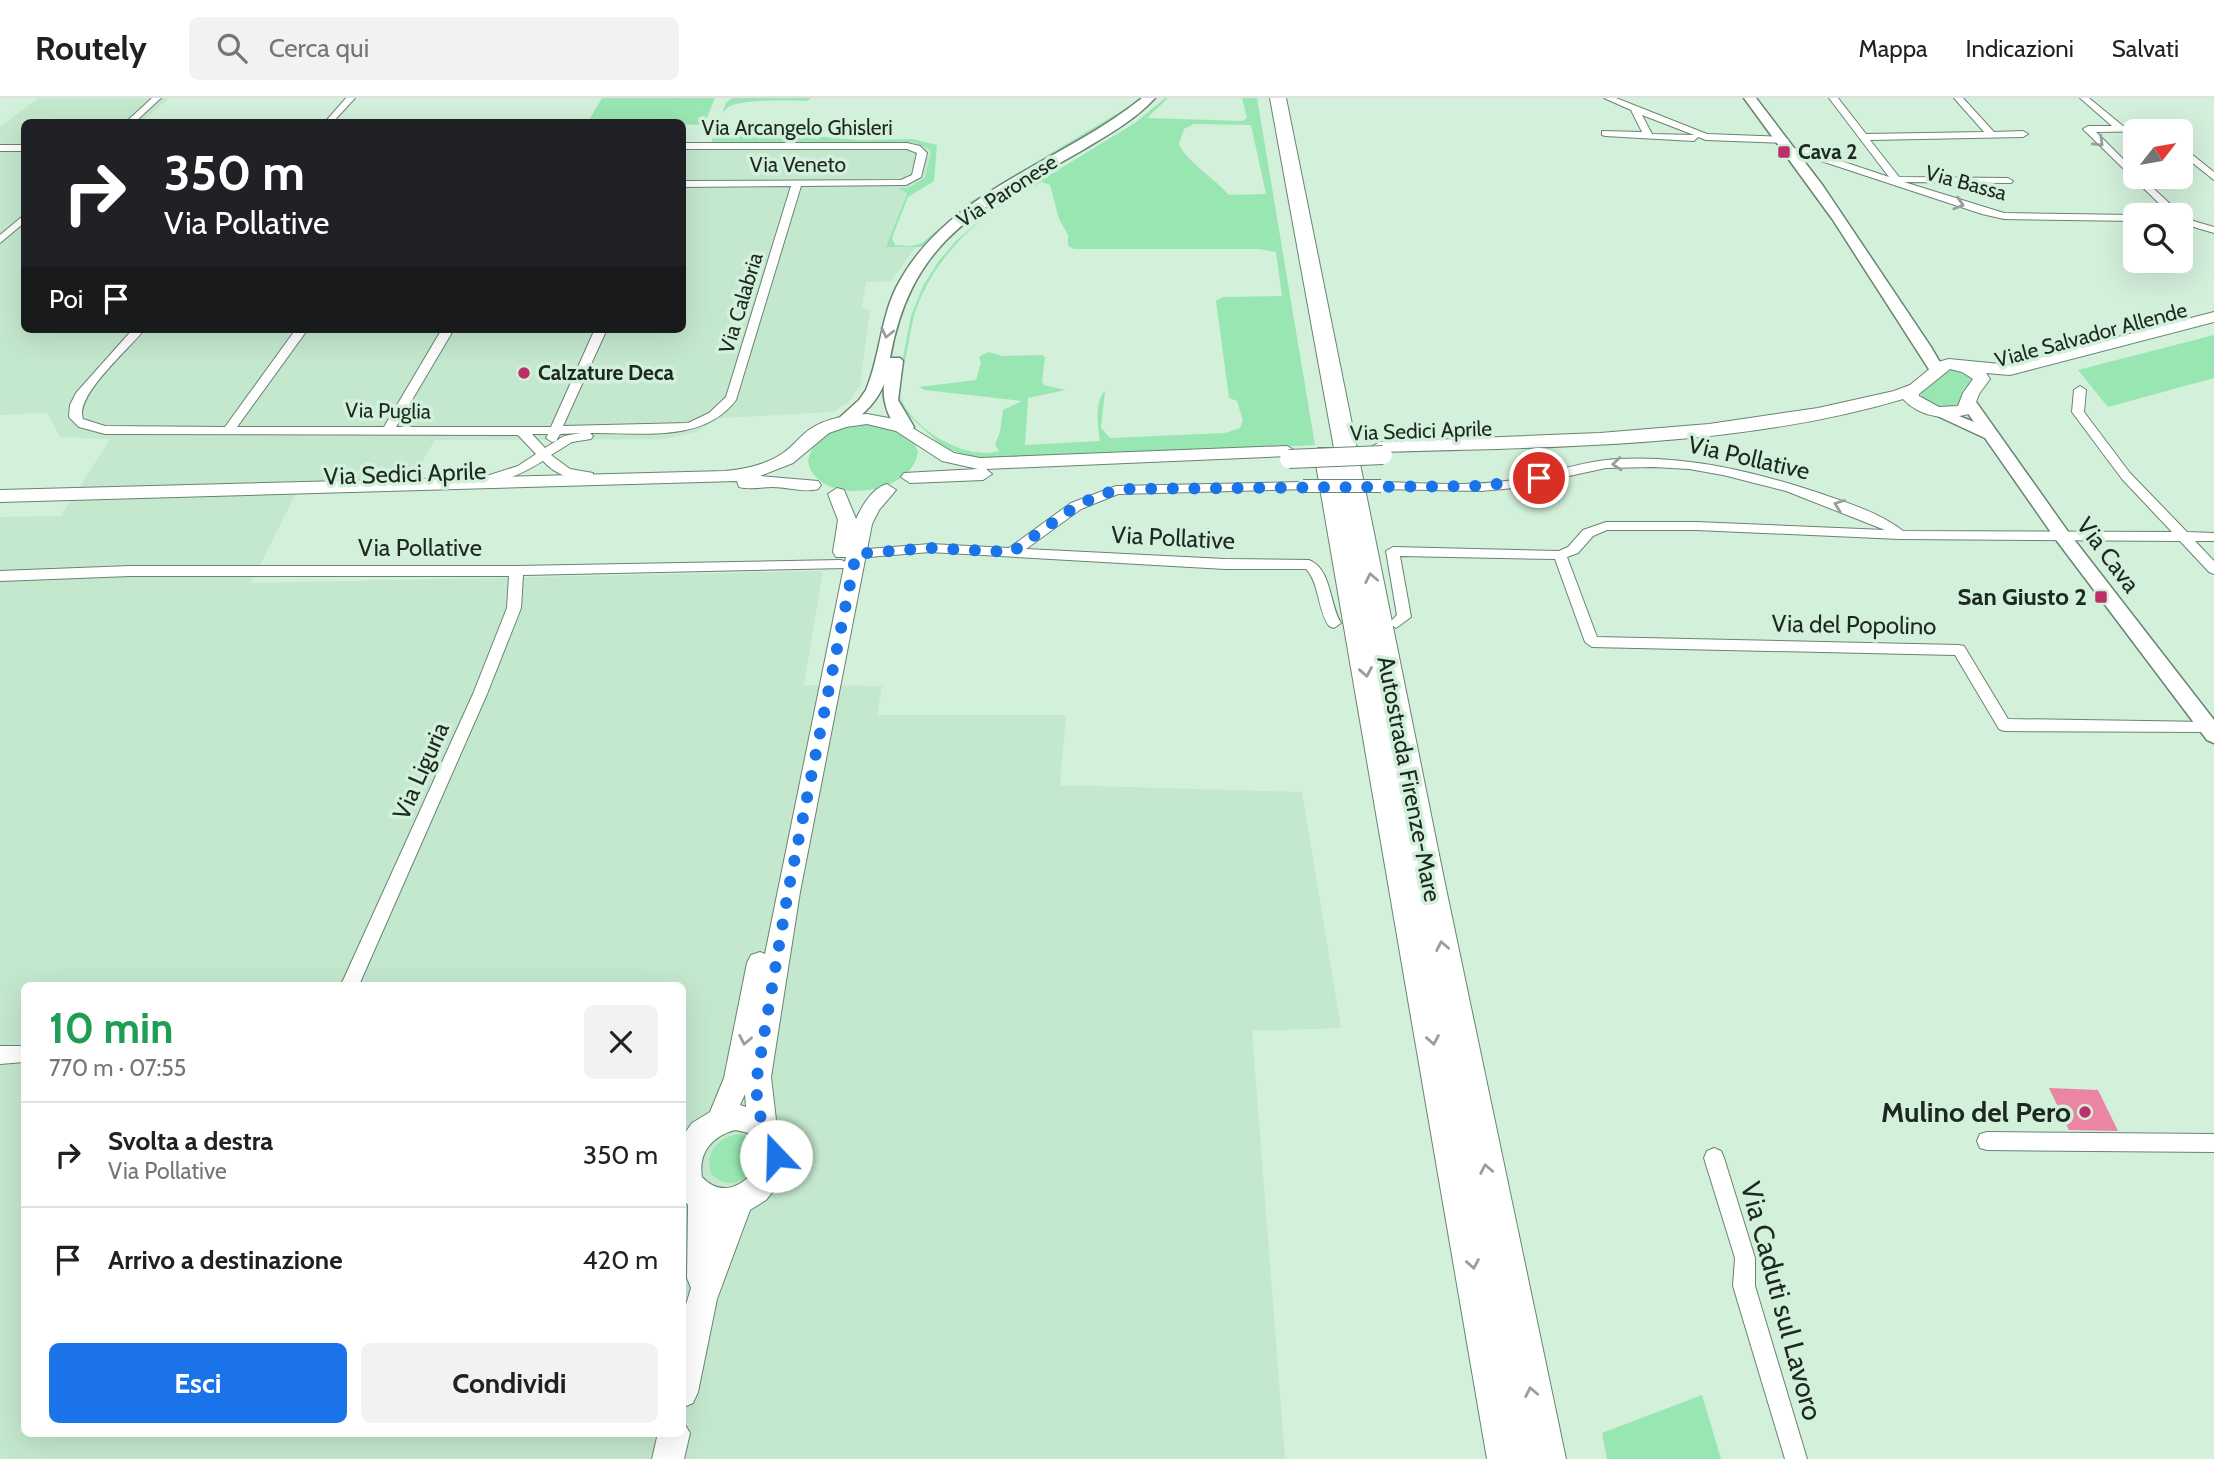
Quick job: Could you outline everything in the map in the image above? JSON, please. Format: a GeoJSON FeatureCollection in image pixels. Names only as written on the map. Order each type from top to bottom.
{"type":"FeatureCollection","features":[{"type":"Feature","properties":{"kind":"highway","name":"Autostrada Firenze-Mare"},"geometry":{"type":"LineString","coordinates":[[1265,98],[1285,230],[1509,1459]]}},
{"type":"Feature","properties":{"kind":"highway","name":"Autostrada Firenze-Mare"},"geometry":{"type":"LineString","coordinates":[[1278,98],[1428,879],[1544,1459]]}},
{"type":"Feature","properties":{"kind":"main road","name":"Viale Salvador Allende"},"geometry":{"type":"LineString","coordinates":[[1960,366],[2010,370],[2214,317]]}},
{"type":"Feature","properties":{"kind":"main road","name":"Viale Salvador Allende"},"geometry":{"type":"LineString","coordinates":[[1979,386],[2214,325]]}},
{"type":"Feature","properties":{"kind":"main road"},"geometry":{"type":"LineString","coordinates":[[1936,412],[1916,402],[1910,391],[1928,381],[1942,367],[1960,366],[1980,377],[1979,386],[1971,393],[1968,402]]}},
{"type":"Feature","properties":{"kind":"main road","name":"Via Sedici Aprile"},"geometry":{"type":"LineString","coordinates":[[1382,451],[1687,431],[1791,418],[1910,391]]}},
{"type":"Feature","properties":{"kind":"main road","name":"Via Sedici Aprile"},"geometry":{"type":"LineString","coordinates":[[0,496],[466,486],[739,476],[786,460],[818,432],[844,422],[883,420],[913,434],[949,457],[991,464],[1664,442],[1752,432],[1879,412],[1961,412],[1966,409],[1968,402]]}},
{"type":"Feature","properties":{"kind":"main road"},"geometry":{"type":"LineString","coordinates":[[909,477],[923,458],[913,434]]}},
{"type":"Feature","properties":{"kind":"main road"},"geometry":{"type":"LineString","coordinates":[[801,448],[797,463],[812,485]]}},
{"type":"Feature","properties":{"kind":"main road","name":"Via Sedici Aprile"},"geometry":{"type":"LineString","coordinates":[[0,505],[387,500],[723,486],[772,481],[812,485],[837,494],[857,495],[887,490],[909,477],[1288,455]]}},
{"type":"Feature","properties":{"kind":"main road"},"geometry":{"type":"LineString","coordinates":[[720,1121],[738,1078],[848,560],[866,516],[887,490]]}},
{"type":"Feature","properties":{"kind":"main road"},"geometry":{"type":"LineString","coordinates":[[689,1168],[727,1202],[753,1192],[772,1170],[775,1143],[762,1124],[756,1089],[788,892],[848,560],[848,527],[845,510],[837,494]]}},
{"type":"Feature","properties":{"kind":"main road"},"geometry":{"type":"LineString","coordinates":[[702,1299],[689,1168],[709,1127],[735,1117],[750,1118],[762,1124]]}},
{"type":"Feature","properties":{"kind":"main road"},"geometry":{"type":"LineString","coordinates":[[686,1373],[702,1299],[740,1199]]}},
{"type":"Feature","properties":{"kind":"main road"},"geometry":{"type":"LineString","coordinates":[[668,1459],[673,1437]]}},
{"type":"Feature","properties":{"kind":"street"},"geometry":{"type":"LineString","coordinates":[[133,119],[157,98]]}},
{"type":"Feature","properties":{"kind":"street"},"geometry":{"type":"LineString","coordinates":[[332,119],[351,98]]}},
{"type":"Feature","properties":{"kind":"street","name":"Via Paronese"},"geometry":{"type":"LineString","coordinates":[[844,422],[864,405],[874,391],[897,301],[911,274],[936,242],[980,204],[1118,121],[1149,98]]}},
{"type":"Feature","properties":{"kind":"street","name":"Via Paronese"},"geometry":{"type":"LineString","coordinates":[[913,434],[890,400],[891,379],[913,291],[939,253],[984,211],[1130,122],[1160,98]]}},
{"type":"Feature","properties":{"kind":"street"},"geometry":{"type":"LineString","coordinates":[[1608,98],[1712,138]]}},
{"type":"Feature","properties":{"kind":"street"},"geometry":{"type":"LineString","coordinates":[[1750,98],[1788,145],[1937,371]]}},
{"type":"Feature","properties":{"kind":"street"},"geometry":{"type":"LineString","coordinates":[[1833,98],[1895,180],[2008,181]]}},
{"type":"Feature","properties":{"kind":"street"},"geometry":{"type":"LineString","coordinates":[[1958,98],[1991,134]]}},
{"type":"Feature","properties":{"kind":"street"},"geometry":{"type":"LineString","coordinates":[[2084,98],[2120,128]]}},
{"type":"Feature","properties":{"kind":"street"},"geometry":{"type":"LineString","coordinates":[[1635,110],[1647,135]]}},
{"type":"Feature","properties":{"kind":"street"},"geometry":{"type":"LineString","coordinates":[[2123,128],[2094,128],[2088,131],[2123,165]]}},
{"type":"Feature","properties":{"kind":"street","name":"Via Bassa"},"geometry":{"type":"LineString","coordinates":[[1605,134],[1712,138],[1788,145],[1995,215],[2123,218]]}},
{"type":"Feature","properties":{"kind":"street"},"geometry":{"type":"LineString","coordinates":[[1864,137],[2023,134]]}},
{"type":"Feature","properties":{"kind":"street","name":"Via Arcangelo Ghisleri"},"geometry":{"type":"LineString","coordinates":[[686,146],[914,147],[922,153],[918,174],[913,180]]}},
{"type":"Feature","properties":{"kind":"street"},"geometry":{"type":"LineString","coordinates":[[0,148],[21,148]]}},
{"type":"Feature","properties":{"kind":"street"},"geometry":{"type":"LineString","coordinates":[[2193,159],[2214,177]]}},
{"type":"Feature","properties":{"kind":"street","name":"Via Veneto"},"geometry":{"type":"LineString","coordinates":[[686,184],[895,184],[913,180]]}},
{"type":"Feature","properties":{"kind":"street","name":"Via Calabria"},"geometry":{"type":"LineString","coordinates":[[705,421],[725,407],[732,397],[797,184]]}},
{"type":"Feature","properties":{"kind":"street"},"geometry":{"type":"LineString","coordinates":[[2149,189],[2163,203]]}},
{"type":"Feature","properties":{"kind":"street"},"geometry":{"type":"LineString","coordinates":[[0,240],[21,221]]}},
{"type":"Feature","properties":{"kind":"street"},"geometry":{"type":"LineString","coordinates":[[2193,223],[2214,230]]}},
{"type":"Feature","properties":{"kind":"street","name":"Via Puglia"},"geometry":{"type":"LineString","coordinates":[[135,333],[80,396],[74,407],[74,415],[80,423],[105,430],[230,428],[521,431],[690,427],[705,421]]}},
{"type":"Feature","properties":{"kind":"street"},"geometry":{"type":"LineString","coordinates":[[230,428],[299,333]]}},
{"type":"Feature","properties":{"kind":"street"},"geometry":{"type":"LineString","coordinates":[[388,431],[446,333]]}},
{"type":"Feature","properties":{"kind":"street"},"geometry":{"type":"LineString","coordinates":[[544,456],[599,333]]}},
{"type":"Feature","properties":{"kind":"street"},"geometry":{"type":"LineString","coordinates":[[1923,346],[1960,366]]}},
{"type":"Feature","properties":{"kind":"street"},"geometry":{"type":"LineString","coordinates":[[2080,390],[2078,412],[2126,476],[2214,569]]}},
{"type":"Feature","properties":{"kind":"street","name":"Via Cava"},"geometry":{"type":"LineString","coordinates":[[1968,402],[2063,537],[2211,731]]}},
{"type":"Feature","properties":{"kind":"street"},"geometry":{"type":"LineString","coordinates":[[1936,412],[1992,435]]}},
{"type":"Feature","properties":{"kind":"street"},"geometry":{"type":"LineString","coordinates":[[466,486],[523,469],[568,439],[631,429]]}},
{"type":"Feature","properties":{"kind":"street"},"geometry":{"type":"LineString","coordinates":[[521,431],[535,442],[553,467],[571,476],[631,477],[650,481]]}},
{"type":"Feature","properties":{"kind":"street","name":"Via Pollative"},"geometry":{"type":"LineString","coordinates":[[1012,552],[1076,506],[1116,490],[1499,485],[1616,464],[1676,465],[1722,471],[1795,489],[1887,525],[1900,534]]}},
{"type":"Feature","properties":{"kind":"street"},"geometry":{"type":"LineString","coordinates":[[2040,537],[2044,510]]}},
{"type":"Feature","properties":{"kind":"street","name":"Via Pollative"},"geometry":{"type":"LineString","coordinates":[[1560,555],[1573,550],[1588,533],[1606,527],[1696,526],[2040,537],[2214,537]]}},
{"type":"Feature","properties":{"kind":"street","name":"Via Pollative"},"geometry":{"type":"LineString","coordinates":[[0,576],[125,571],[516,571],[848,560],[930,548],[1225,564],[1309,565],[1321,577],[1326,614],[1334,623]]}},
{"type":"Feature","properties":{"kind":"street"},"geometry":{"type":"LineString","coordinates":[[1395,623],[1404,617],[1393,551],[1560,555]]}},
{"type":"Feature","properties":{"kind":"street","name":"Via del Popolino"},"geometry":{"type":"LineString","coordinates":[[1560,555],[1592,642],[1959,650],[2004,725],[2211,731]]}},
{"type":"Feature","properties":{"kind":"street","name":"Via Liguria"},"geometry":{"type":"LineString","coordinates":[[351,982],[506,630],[515,602],[516,571]]}},
{"type":"Feature","properties":{"kind":"street"},"geometry":{"type":"LineString","coordinates":[[0,1055],[21,1054]]}},
{"type":"Feature","properties":{"kind":"street"},"geometry":{"type":"LineString","coordinates":[[1987,1141],[2214,1143]]}},
{"type":"Feature","properties":{"kind":"street","name":"Via Caduti sul Lavoro"},"geometry":{"type":"LineString","coordinates":[[1714,1158],[1745,1258],[1744,1286],[1797,1459]]}},
{"type":"Feature","properties":{"kind":"shaded area"},"geometry":{"type":"Polygon","coordinates":[[[38,98],[169,98],[145,119],[21,119],[21,333],[686,333],[686,142],[910,142],[929,149],[931,153],[927,174],[908,188],[887,247],[916,247],[891,281],[866,282],[862,307],[870,310],[860,386],[849,402],[833,412],[719,418],[698,432],[664,439],[435,440],[408,485],[299,487],[251,583],[823,571],[804,685],[882,686],[877,715],[1066,715],[1060,785],[1302,792],[1341,1028],[1252,1031],[1285,1459],[0,1459],[0,517],[61,516],[110,439],[60,437],[47,413],[0,415],[0,127],[38,98]]]}},
{"type":"Feature","properties":{"kind":"green space"},"geometry":{"type":"Polygon","coordinates":[[[602,98],[715,98],[704,125],[686,125],[686,119],[590,119],[602,98]]]}},
{"type":"Feature","properties":{"kind":"green space"},"geometry":{"type":"Polygon","coordinates":[[[732,98],[811,98],[807,101],[743,103],[727,108],[721,116],[726,103],[732,98]]]}},
{"type":"Feature","properties":{"kind":"green space"},"geometry":{"type":"Polygon","coordinates":[[[1143,98],[1126,112],[943,228],[924,247],[886,247],[907,193],[899,188],[908,188],[925,177],[931,153],[929,149],[912,142],[711,143],[719,122],[715,133],[718,137],[799,135],[860,140],[913,139],[937,145],[934,181],[908,197],[892,238],[895,245],[912,246],[922,243],[970,202],[1143,98]]]}},
{"type":"Feature","properties":{"kind":"green space"},"geometry":{"type":"Polygon","coordinates":[[[1165,98],[1168,98],[1147,118],[1242,121],[1247,118],[1242,98],[1257,98],[1315,445],[1088,457],[974,458],[943,447],[904,411],[897,388],[911,316],[923,286],[956,241],[992,210],[1135,123],[1165,98]],[[1194,124],[1184,129],[1179,144],[1193,163],[1229,195],[1266,194],[1251,125],[1194,124]],[[1042,182],[1003,204],[968,232],[939,265],[927,284],[914,316],[899,388],[903,403],[912,417],[932,434],[952,445],[975,452],[999,451],[995,444],[1000,432],[1003,410],[1022,401],[925,390],[919,387],[976,380],[981,363],[979,357],[988,352],[1002,356],[1042,355],[1045,357],[1042,381],[1044,385],[1065,390],[1028,398],[1025,445],[1100,441],[1098,408],[1105,391],[1101,428],[1110,438],[1225,433],[1240,428],[1243,421],[1237,401],[1229,398],[1216,301],[1223,297],[1282,296],[1276,252],[1260,249],[1074,249],[1068,246],[1068,235],[1059,219],[1050,185],[1042,182]]]}},
{"type":"Feature","properties":{"kind":"green space"},"geometry":{"type":"Polygon","coordinates":[[[2214,335],[2214,378],[2108,407],[2078,370],[2214,335]]]}},
{"type":"Feature","properties":{"kind":"green space"},"geometry":{"type":"Polygon","coordinates":[[[1957,368],[1973,380],[1963,390],[1959,405],[1939,408],[1923,400],[1921,393],[1947,372],[1957,368]]]}},
{"type":"Feature","properties":{"kind":"green space"},"geometry":{"type":"Polygon","coordinates":[[[862,423],[886,425],[912,438],[918,452],[912,467],[899,479],[883,487],[864,491],[845,490],[828,485],[815,476],[808,461],[815,444],[829,434],[862,423]]]}},
{"type":"Feature","properties":{"kind":"green space"},"geometry":{"type":"Polygon","coordinates":[[[740,1134],[757,1142],[759,1162],[747,1177],[729,1183],[711,1173],[710,1158],[715,1146],[720,1142],[740,1134]]]}},
{"type":"Feature","properties":{"kind":"green space"},"geometry":{"type":"Polygon","coordinates":[[[1702,1395],[1721,1459],[1607,1459],[1602,1433],[1702,1395]]]}},
{"type":"Feature","properties":{"kind":"building","name":"Mulino del Pero"},"geometry":{"type":"Polygon","coordinates":[[[2049,1088],[2098,1090],[2118,1131],[2069,1130],[2049,1088]]]}},
{"type":"Feature","properties":{"kind":"place","name":"Cava 2"},"geometry":{"type":"Point","coordinates":[1784,152]}},
{"type":"Feature","properties":{"kind":"place","name":"Calzature Deca"},"geometry":{"type":"Point","coordinates":[524,373]}},
{"type":"Feature","properties":{"kind":"place","name":"San Giusto 2"},"geometry":{"type":"Point","coordinates":[2101,597]}},
{"type":"Feature","properties":{"kind":"place","name":"Mulino del Pero"},"geometry":{"type":"Point","coordinates":[2085,1112]}},
{"type":"Feature","properties":{"kind":"route"},"geometry":{"type":"LineString","coordinates":[[776,1156],[775,1143],[762,1124],[757,1099],[757,1077],[793,862],[822,731],[856,554],[918,548],[1012,552],[1076,506],[1102,494],[1123,489],[1463,487],[1513,484],[1539,478]]}}]}
